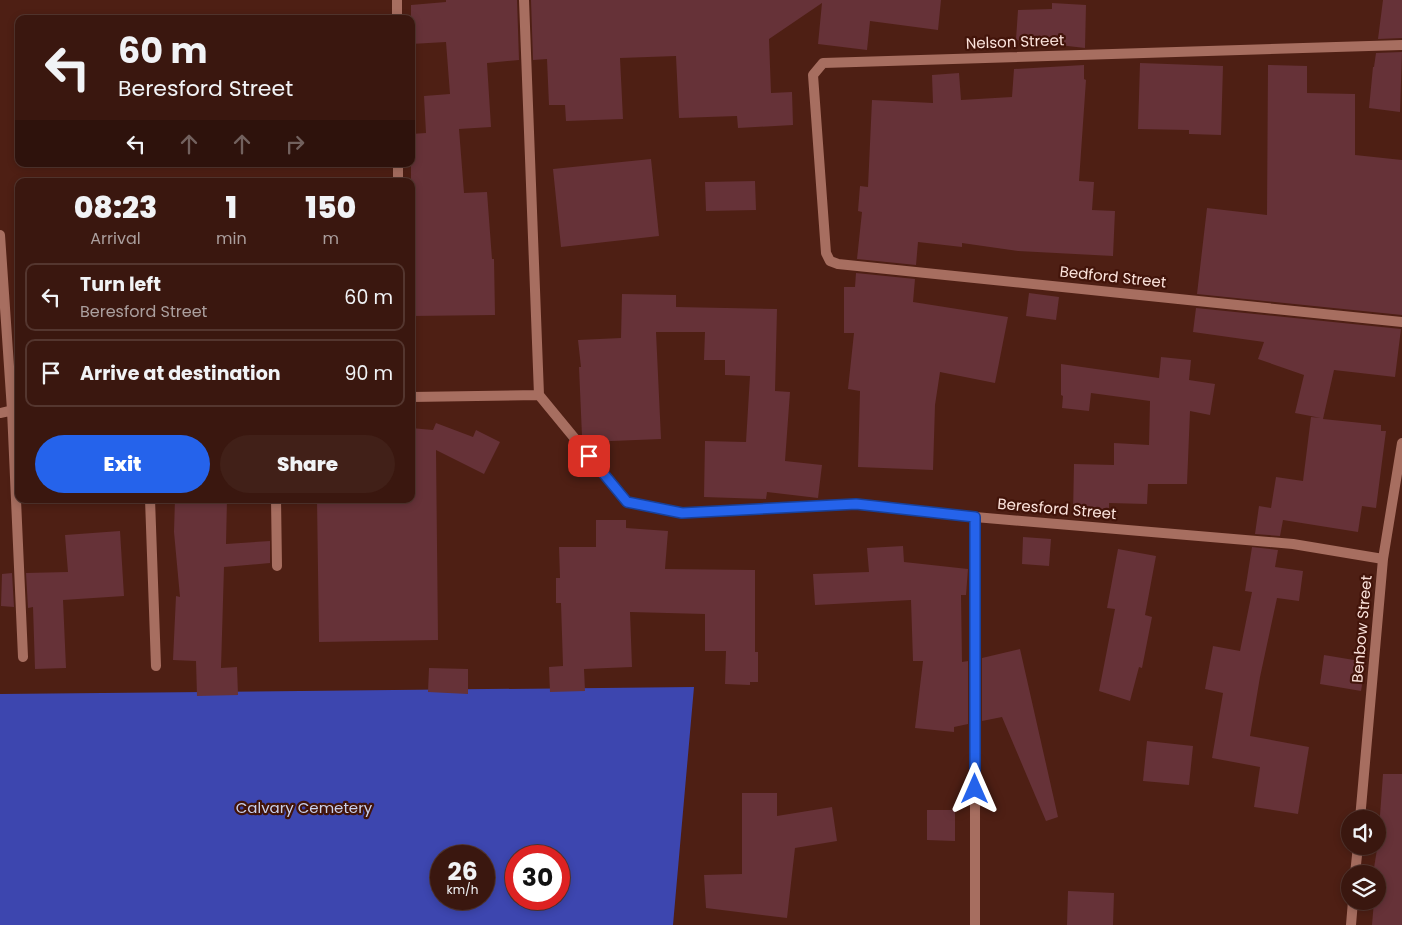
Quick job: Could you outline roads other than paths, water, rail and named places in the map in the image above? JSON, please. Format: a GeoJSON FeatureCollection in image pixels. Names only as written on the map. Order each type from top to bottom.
{"type":"FeatureCollection","features":[{"type":"Feature","properties":{"kind":"street"},"geometry":{"type":"LineString","coordinates":[[397,0],[397,15]]}},
{"type":"Feature","properties":{"kind":"street"},"geometry":{"type":"LineString","coordinates":[[415,397],[539,395],[524,0]]}},
{"type":"Feature","properties":{"kind":"street","name":"Nelson Street"},"geometry":{"type":"LineString","coordinates":[[826,253],[813,76],[823,63],[1402,45]]}},
{"type":"Feature","properties":{"kind":"street"},"geometry":{"type":"LineString","coordinates":[[0,235],[15,410],[0,413]]}},
{"type":"Feature","properties":{"kind":"street","name":"Bedford Street"},"geometry":{"type":"LineString","coordinates":[[826,253],[830,260],[838,264],[1402,322]]}},
{"type":"Feature","properties":{"kind":"street","name":"Beresford Street"},"geometry":{"type":"LineString","coordinates":[[539,395],[627,502],[682,513],[856,504],[975,517],[1293,544],[1383,559]]}},
{"type":"Feature","properties":{"kind":"street","name":"Benbow Street"},"geometry":{"type":"LineString","coordinates":[[1361,810],[1383,559],[1402,443]]}},
{"type":"Feature","properties":{"kind":"street"},"geometry":{"type":"LineString","coordinates":[[18,503],[22,656]]}},
{"type":"Feature","properties":{"kind":"street"},"geometry":{"type":"LineString","coordinates":[[150,503],[156,666]]}},
{"type":"Feature","properties":{"kind":"street"},"geometry":{"type":"LineString","coordinates":[[276,503],[277,566]]}},
{"type":"Feature","properties":{"kind":"street"},"geometry":{"type":"LineString","coordinates":[[975,517],[975,925]]}},
{"type":"Feature","properties":{"kind":"street"},"geometry":{"type":"LineString","coordinates":[[1351,925],[1352,910]]}},
{"type":"Feature","properties":{"kind":"park label","name":"Calvary Cemetery"},"geometry":{"type":"Point","coordinates":[304,808]}}]}
